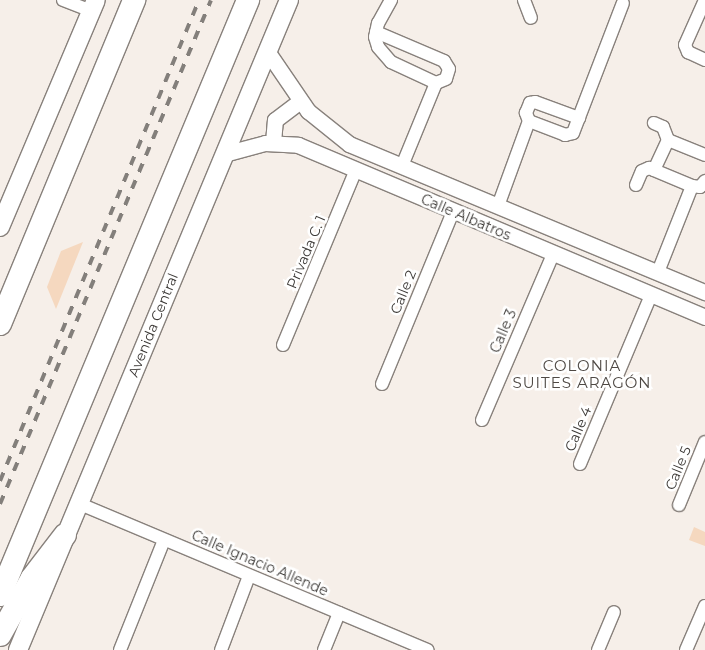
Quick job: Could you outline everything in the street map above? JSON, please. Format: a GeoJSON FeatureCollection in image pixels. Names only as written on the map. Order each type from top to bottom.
{"type":"FeatureCollection","features":[{"type":"Feature","properties":{"kind":"highway"},"geometry":{"type":"LineString","coordinates":[[0,324],[134,0]]}},
{"type":"Feature","properties":{"kind":"highway"},"geometry":{"type":"LineString","coordinates":[[0,595],[248,0]]}},
{"type":"Feature","properties":{"kind":"highway"},"geometry":{"type":"LineString","coordinates":[[0,635],[32,578],[65,535]]}},
{"type":"Feature","properties":{"kind":"main road","name":"Avenida Central"},"geometry":{"type":"LineString","coordinates":[[18,650],[288,0]]}},
{"type":"Feature","properties":{"kind":"main road"},"geometry":{"type":"LineString","coordinates":[[0,227],[94,5]]}},
{"type":"Feature","properties":{"kind":"street"},"geometry":{"type":"LineString","coordinates":[[62,0],[94,5]]}},
{"type":"Feature","properties":{"kind":"street"},"geometry":{"type":"LineString","coordinates":[[391,0],[376,32],[378,47],[387,60],[436,83]]}},
{"type":"Feature","properties":{"kind":"street"},"geometry":{"type":"LineString","coordinates":[[524,0],[531,18]]}},
{"type":"Feature","properties":{"kind":"street"},"geometry":{"type":"LineString","coordinates":[[705,0],[684,44],[688,52],[705,60]]}},
{"type":"Feature","properties":{"kind":"street"},"geometry":{"type":"LineString","coordinates":[[529,120],[568,135],[575,131],[623,3]]}},
{"type":"Feature","properties":{"kind":"street"},"geometry":{"type":"LineString","coordinates":[[376,32],[447,63],[448,76],[436,83],[402,166]]}},
{"type":"Feature","properties":{"kind":"street","name":"Calle Albatros"},"geometry":{"type":"LineString","coordinates":[[267,51],[300,101],[324,127],[342,140],[705,292]]}},
{"type":"Feature","properties":{"kind":"street"},"geometry":{"type":"LineString","coordinates":[[274,142],[275,120],[300,101]]}},
{"type":"Feature","properties":{"kind":"street"},"geometry":{"type":"LineString","coordinates":[[498,206],[529,120],[526,113],[532,102],[579,118]]}},
{"type":"Feature","properties":{"kind":"street"},"geometry":{"type":"LineString","coordinates":[[654,123],[663,128],[668,140],[705,155]]}},
{"type":"Feature","properties":{"kind":"street"},"geometry":{"type":"LineString","coordinates":[[654,170],[668,140]]}},
{"type":"Feature","properties":{"kind":"street","name":"Calle Albatros"},"geometry":{"type":"LineString","coordinates":[[224,154],[274,142],[298,145],[651,296],[705,317]]}},
{"type":"Feature","properties":{"kind":"street","name":"Privada C. 1"},"geometry":{"type":"LineString","coordinates":[[283,345],[356,170]]}},
{"type":"Feature","properties":{"kind":"street"},"geometry":{"type":"LineString","coordinates":[[636,186],[642,171],[654,170],[692,186],[700,187],[705,182]]}},
{"type":"Feature","properties":{"kind":"street"},"geometry":{"type":"LineString","coordinates":[[658,272],[692,186]]}},
{"type":"Feature","properties":{"kind":"street","name":"Calle 2"},"geometry":{"type":"LineString","coordinates":[[382,384],[453,212]]}},
{"type":"Feature","properties":{"kind":"street","name":"Calle 3"},"geometry":{"type":"LineString","coordinates":[[482,420],[552,254]]}},
{"type":"Feature","properties":{"kind":"street","name":"Calle 4"},"geometry":{"type":"LineString","coordinates":[[580,464],[651,296]]}},
{"type":"Feature","properties":{"kind":"street","name":"Calle 5"},"geometry":{"type":"LineString","coordinates":[[679,505],[705,442]]}},
{"type":"Feature","properties":{"kind":"street","name":"Calle Ignacio Allende"},"geometry":{"type":"LineString","coordinates":[[80,504],[428,650]]}},
{"type":"Feature","properties":{"kind":"street"},"geometry":{"type":"LineString","coordinates":[[120,650],[164,540]]}},
{"type":"Feature","properties":{"kind":"street"},"geometry":{"type":"LineString","coordinates":[[222,650],[250,576]]}},
{"type":"Feature","properties":{"kind":"street"},"geometry":{"type":"LineString","coordinates":[[686,650],[705,606]]}},
{"type":"Feature","properties":{"kind":"street"},"geometry":{"type":"LineString","coordinates":[[598,650],[614,612]]}},
{"type":"Feature","properties":{"kind":"street"},"geometry":{"type":"LineString","coordinates":[[324,650],[340,613]]}},
{"type":"Feature","properties":{"kind":"shaded area"},"geometry":{"type":"Polygon","coordinates":[[[83,242],[56,309],[47,287],[61,251],[83,242]]]}},
{"type":"Feature","properties":{"kind":"shaded area"},"geometry":{"type":"Polygon","coordinates":[[[694,527],[705,532],[705,546],[689,540],[694,527]]]}},
{"type":"Feature","properties":{"kind":"railway"},"geometry":{"type":"LineString","coordinates":[[0,481],[199,0]]}},
{"type":"Feature","properties":{"kind":"railway"},"geometry":{"type":"LineString","coordinates":[[0,504],[211,0]]}},
{"type":"Feature","properties":{"kind":"district","name":"COLONIA SUITES ARAGÓN"},"geometry":{"type":"Point","coordinates":[582,374]}}]}
